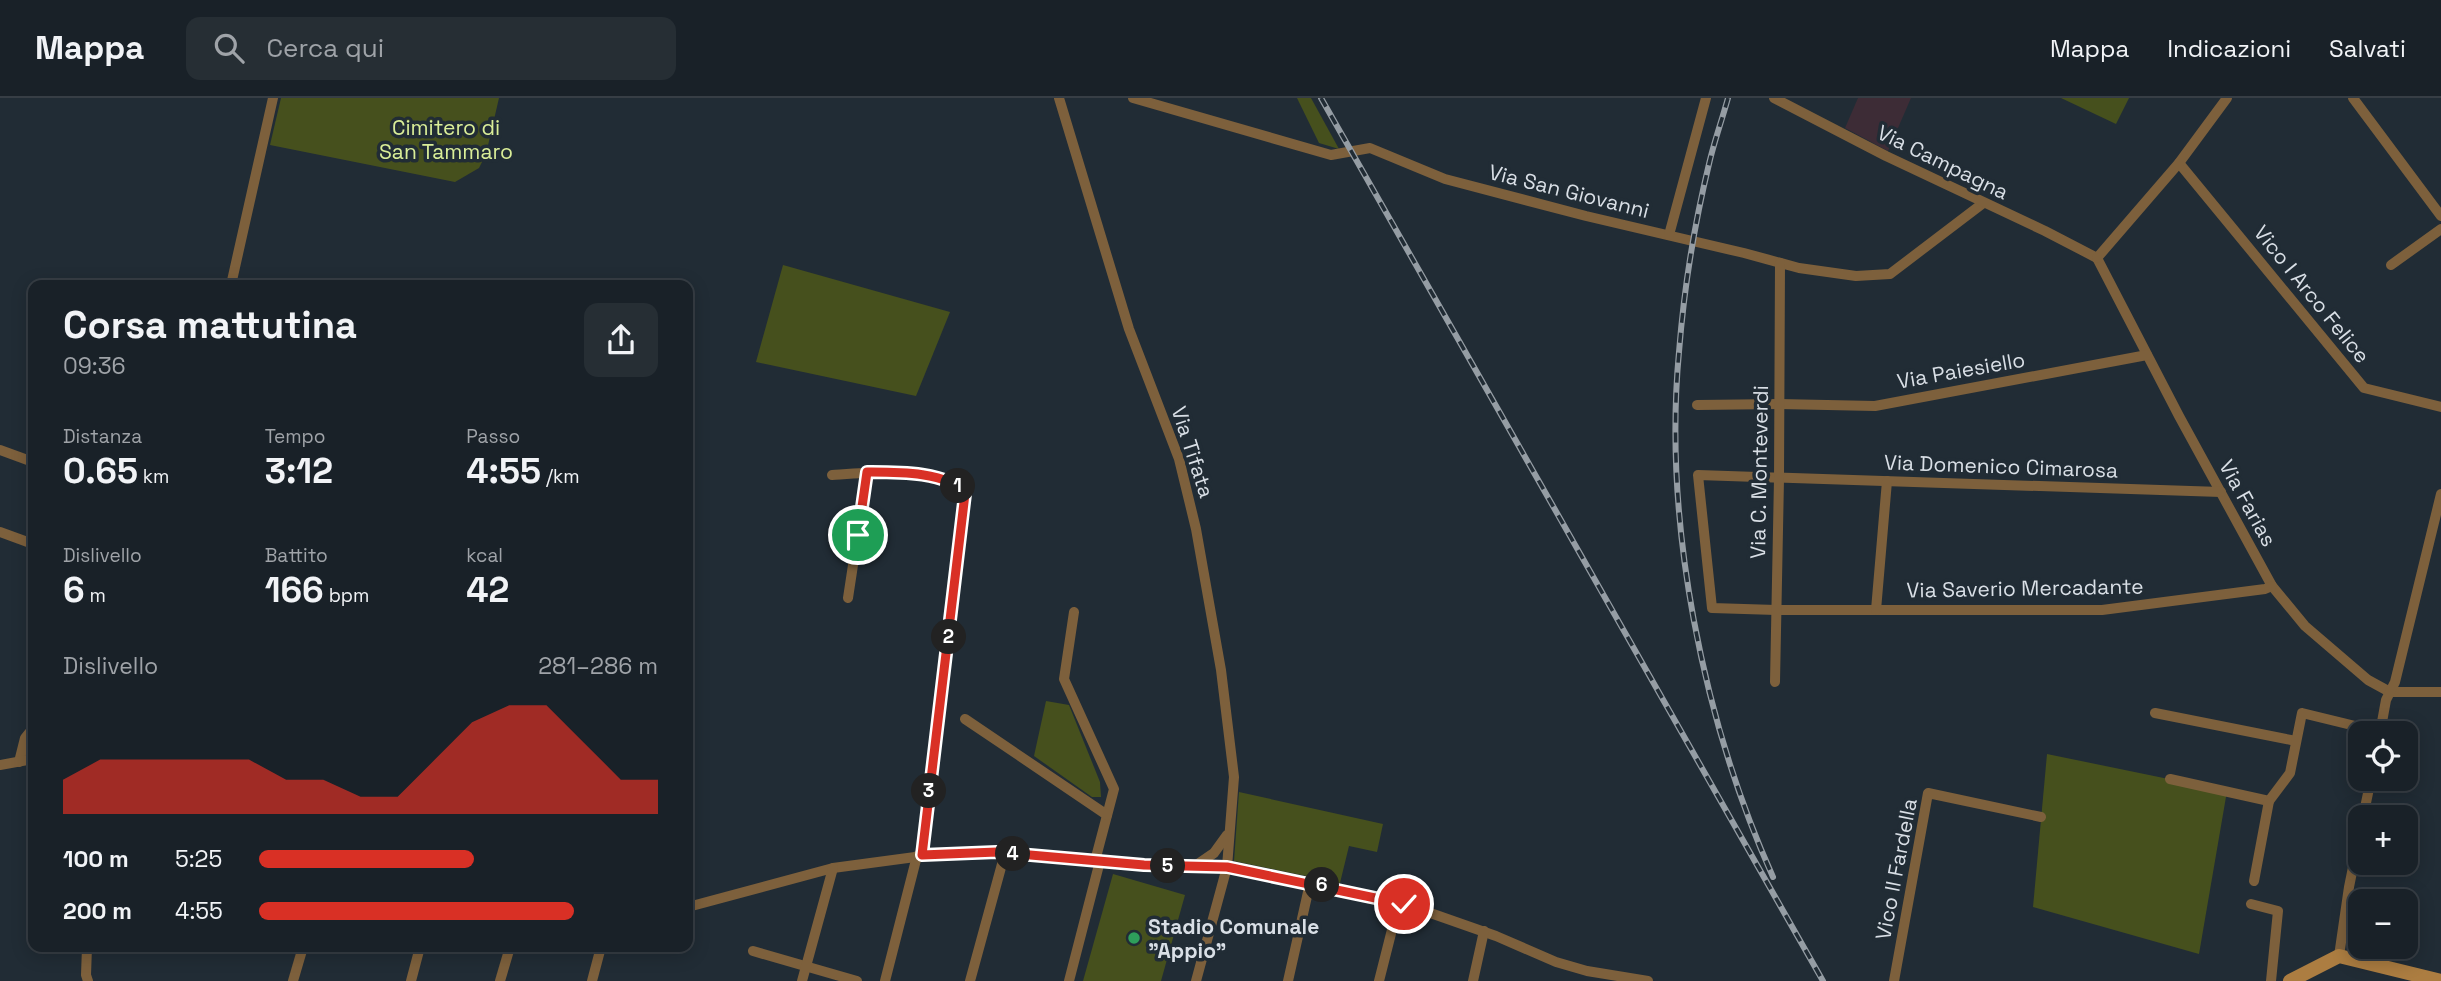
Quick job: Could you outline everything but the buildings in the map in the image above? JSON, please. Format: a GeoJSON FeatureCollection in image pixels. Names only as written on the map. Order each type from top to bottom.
{"type":"FeatureCollection","features":[{"type":"Feature","properties":{"kind":"street"},"geometry":{"type":"LineString","coordinates":[[232,280],[273,98]]}},
{"type":"Feature","properties":{"kind":"street","name":"Via Tifata"},"geometry":{"type":"LineString","coordinates":[[1059,98],[1129,329],[1179,459],[1196,528],[1221,670],[1234,777],[1227,867],[1196,981]]}},
{"type":"Feature","properties":{"kind":"street","name":"Via San Giovanni"},"geometry":{"type":"LineString","coordinates":[[1133,98],[1331,155],[1370,148],[1445,179],[1799,268],[1856,276],[1890,274],[1983,204]]}},
{"type":"Feature","properties":{"kind":"street"},"geometry":{"type":"LineString","coordinates":[[1668,235],[1706,98]]}},
{"type":"Feature","properties":{"kind":"street","name":"Via Campagna"},"geometry":{"type":"LineString","coordinates":[[1774,98],[2096,258]]}},
{"type":"Feature","properties":{"kind":"street"},"geometry":{"type":"LineString","coordinates":[[2096,258],[2179,163],[2227,98]]}},
{"type":"Feature","properties":{"kind":"street"},"geometry":{"type":"LineString","coordinates":[[2353,98],[2441,216]]}},
{"type":"Feature","properties":{"kind":"street","name":"Vico I Arco Felice"},"geometry":{"type":"LineString","coordinates":[[2179,163],[2364,388],[2441,407]]}},
{"type":"Feature","properties":{"kind":"street"},"geometry":{"type":"LineString","coordinates":[[2391,265],[2441,229]]}},
{"type":"Feature","properties":{"kind":"street","name":"Via Farias"},"geometry":{"type":"LineString","coordinates":[[2096,258],[2272,586],[2305,626],[2368,680],[2390,692]]}},
{"type":"Feature","properties":{"kind":"street","name":"Via C. Monteverdi"},"geometry":{"type":"LineString","coordinates":[[1775,682],[1780,263]]}},
{"type":"Feature","properties":{"kind":"street","name":"Via Paiesiello"},"geometry":{"type":"LineString","coordinates":[[1697,405],[1875,406],[2147,355]]}},
{"type":"Feature","properties":{"kind":"street"},"geometry":{"type":"LineString","coordinates":[[0,450],[28,460]]}},
{"type":"Feature","properties":{"kind":"street"},"geometry":{"type":"LineString","coordinates":[[848,598],[867,472]]}},
{"type":"Feature","properties":{"kind":"street"},"geometry":{"type":"LineString","coordinates":[[832,475],[906,472],[952,482],[965,494],[919,856],[885,981]]}},
{"type":"Feature","properties":{"kind":"street","name":"Via Domenico Cimarosa"},"geometry":{"type":"LineString","coordinates":[[1776,610],[1712,608],[1698,475],[2221,492]]}},
{"type":"Feature","properties":{"kind":"street"},"geometry":{"type":"LineString","coordinates":[[1876,610],[1887,481]]}},
{"type":"Feature","properties":{"kind":"street"},"geometry":{"type":"LineString","coordinates":[[2382,721],[2441,494]]}},
{"type":"Feature","properties":{"kind":"street"},"geometry":{"type":"LineString","coordinates":[[0,532],[28,542]]}},
{"type":"Feature","properties":{"kind":"street","name":"Via Saverio Mercadante"},"geometry":{"type":"LineString","coordinates":[[1776,610],[2120,610],[2272,586]]}},
{"type":"Feature","properties":{"kind":"street"},"geometry":{"type":"LineString","coordinates":[[1069,981],[1114,789],[1064,679],[1074,612]]}},
{"type":"Feature","properties":{"kind":"street"},"geometry":{"type":"LineString","coordinates":[[2390,692],[2441,692]]}},
{"type":"Feature","properties":{"kind":"street"},"geometry":{"type":"LineString","coordinates":[[2155,713],[2296,741]]}},
{"type":"Feature","properties":{"kind":"street"},"geometry":{"type":"LineString","coordinates":[[2254,881],[2269,801],[2290,773],[2302,713],[2348,724]]}},
{"type":"Feature","properties":{"kind":"street"},"geometry":{"type":"LineString","coordinates":[[965,719],[1107,816]]}},
{"type":"Feature","properties":{"kind":"street"},"geometry":{"type":"LineString","coordinates":[[19,762],[28,734]]}},
{"type":"Feature","properties":{"kind":"street"},"geometry":{"type":"LineString","coordinates":[[0,765],[28,761]]}},
{"type":"Feature","properties":{"kind":"street"},"geometry":{"type":"LineString","coordinates":[[2170,779],[2269,801]]}},
{"type":"Feature","properties":{"kind":"street","name":"Vico II Fardella"},"geometry":{"type":"LineString","coordinates":[[1894,981],[1928,793],[2041,817]]}},
{"type":"Feature","properties":{"kind":"street"},"geometry":{"type":"LineString","coordinates":[[1195,866],[1214,853],[1230,829]]}},
{"type":"Feature","properties":{"kind":"street"},"geometry":{"type":"LineString","coordinates":[[970,981],[1004,853]]}},
{"type":"Feature","properties":{"kind":"street"},"geometry":{"type":"LineString","coordinates":[[693,906],[832,868],[919,856],[1004,853],[1227,867],[1399,902],[1484,931],[1556,962],[1587,971],[1648,981]]}},
{"type":"Feature","properties":{"kind":"street"},"geometry":{"type":"LineString","coordinates":[[802,981],[832,868]]}},
{"type":"Feature","properties":{"kind":"street"},"geometry":{"type":"LineString","coordinates":[[2339,957],[2351,875]]}},
{"type":"Feature","properties":{"kind":"street"},"geometry":{"type":"LineString","coordinates":[[1287,981],[1310,883]]}},
{"type":"Feature","properties":{"kind":"street"},"geometry":{"type":"LineString","coordinates":[[1379,981],[1399,902]]}},
{"type":"Feature","properties":{"kind":"street"},"geometry":{"type":"LineString","coordinates":[[2250,904],[2278,911],[2271,981]]}},
{"type":"Feature","properties":{"kind":"street"},"geometry":{"type":"LineString","coordinates":[[1473,981],[1484,931]]}},
{"type":"Feature","properties":{"kind":"street"},"geometry":{"type":"LineString","coordinates":[[752,951],[857,981]]}},
{"type":"Feature","properties":{"kind":"street"},"geometry":{"type":"LineString","coordinates":[[87,952],[86,975],[89,981]]}},
{"type":"Feature","properties":{"kind":"street"},"geometry":{"type":"LineString","coordinates":[[293,981],[302,952]]}},
{"type":"Feature","properties":{"kind":"street"},"geometry":{"type":"LineString","coordinates":[[411,981],[419,952]]}},
{"type":"Feature","properties":{"kind":"street"},"geometry":{"type":"LineString","coordinates":[[500,981],[509,952]]}},
{"type":"Feature","properties":{"kind":"street"},"geometry":{"type":"LineString","coordinates":[[592,981],[600,952]]}},
{"type":"Feature","properties":{"kind":"street"},"geometry":{"type":"LineString","coordinates":[[2290,981],[2339,957],[2441,981]]}},
{"type":"Feature","properties":{"kind":"shaded area"},"geometry":{"type":"Polygon","coordinates":[[[1858,98],[1911,98],[1888,151],[1845,128],[1858,98]]]}},
{"type":"Feature","properties":{"kind":"green space","name":"Cimitero di San Tammaro"},"geometry":{"type":"Polygon","coordinates":[[[281,98],[499,98],[486,154],[479,168],[455,182],[270,145],[281,98]]]}},
{"type":"Feature","properties":{"kind":"green space"},"geometry":{"type":"Polygon","coordinates":[[[1297,98],[1311,98],[1339,149],[1319,143],[1297,98]]]}},
{"type":"Feature","properties":{"kind":"green space"},"geometry":{"type":"Polygon","coordinates":[[[2061,98],[2129,98],[2116,124],[2061,98]]]}},
{"type":"Feature","properties":{"kind":"green space"},"geometry":{"type":"Polygon","coordinates":[[[783,265],[950,312],[916,396],[756,362],[783,265]]]}},
{"type":"Feature","properties":{"kind":"green space"},"geometry":{"type":"Polygon","coordinates":[[[1046,701],[1069,705],[1100,782],[1101,797],[1092,797],[1034,756],[1046,701]]]}},
{"type":"Feature","properties":{"kind":"green space"},"geometry":{"type":"Polygon","coordinates":[[[2047,754],[2227,791],[2199,954],[2033,907],[2047,754]]]}},
{"type":"Feature","properties":{"kind":"green space"},"geometry":{"type":"Polygon","coordinates":[[[1239,792],[1383,824],[1377,852],[1349,846],[1340,883],[1234,861],[1239,792]]]}},
{"type":"Feature","properties":{"kind":"green space","name":"Stadio Comunale \"Appio\""},"geometry":{"type":"Polygon","coordinates":[[[1113,874],[1185,895],[1161,981],[1083,981],[1113,874]]]}},
{"type":"Feature","properties":{"kind":"railway"},"geometry":{"type":"LineString","coordinates":[[1321,98],[1823,981]]}},
{"type":"Feature","properties":{"kind":"railway"},"geometry":{"type":"LineString","coordinates":[[1728,98],[1704,187],[1687,281],[1679,352],[1677,484],[1683,552],[1708,687],[1748,817],[1773,877]]}},
{"type":"Feature","properties":{"kind":"place","name":"Stadio Comunale \"Appio\""},"geometry":{"type":"Point","coordinates":[1134,938]}},
{"type":"Feature","properties":{"kind":"route"},"geometry":{"type":"LineString","coordinates":[[858,535],[867,472],[906,472],[936,478],[952,482],[965,494],[922,855],[997,852],[1144,865],[1227,867],[1324,885],[1404,904]]}}]}
